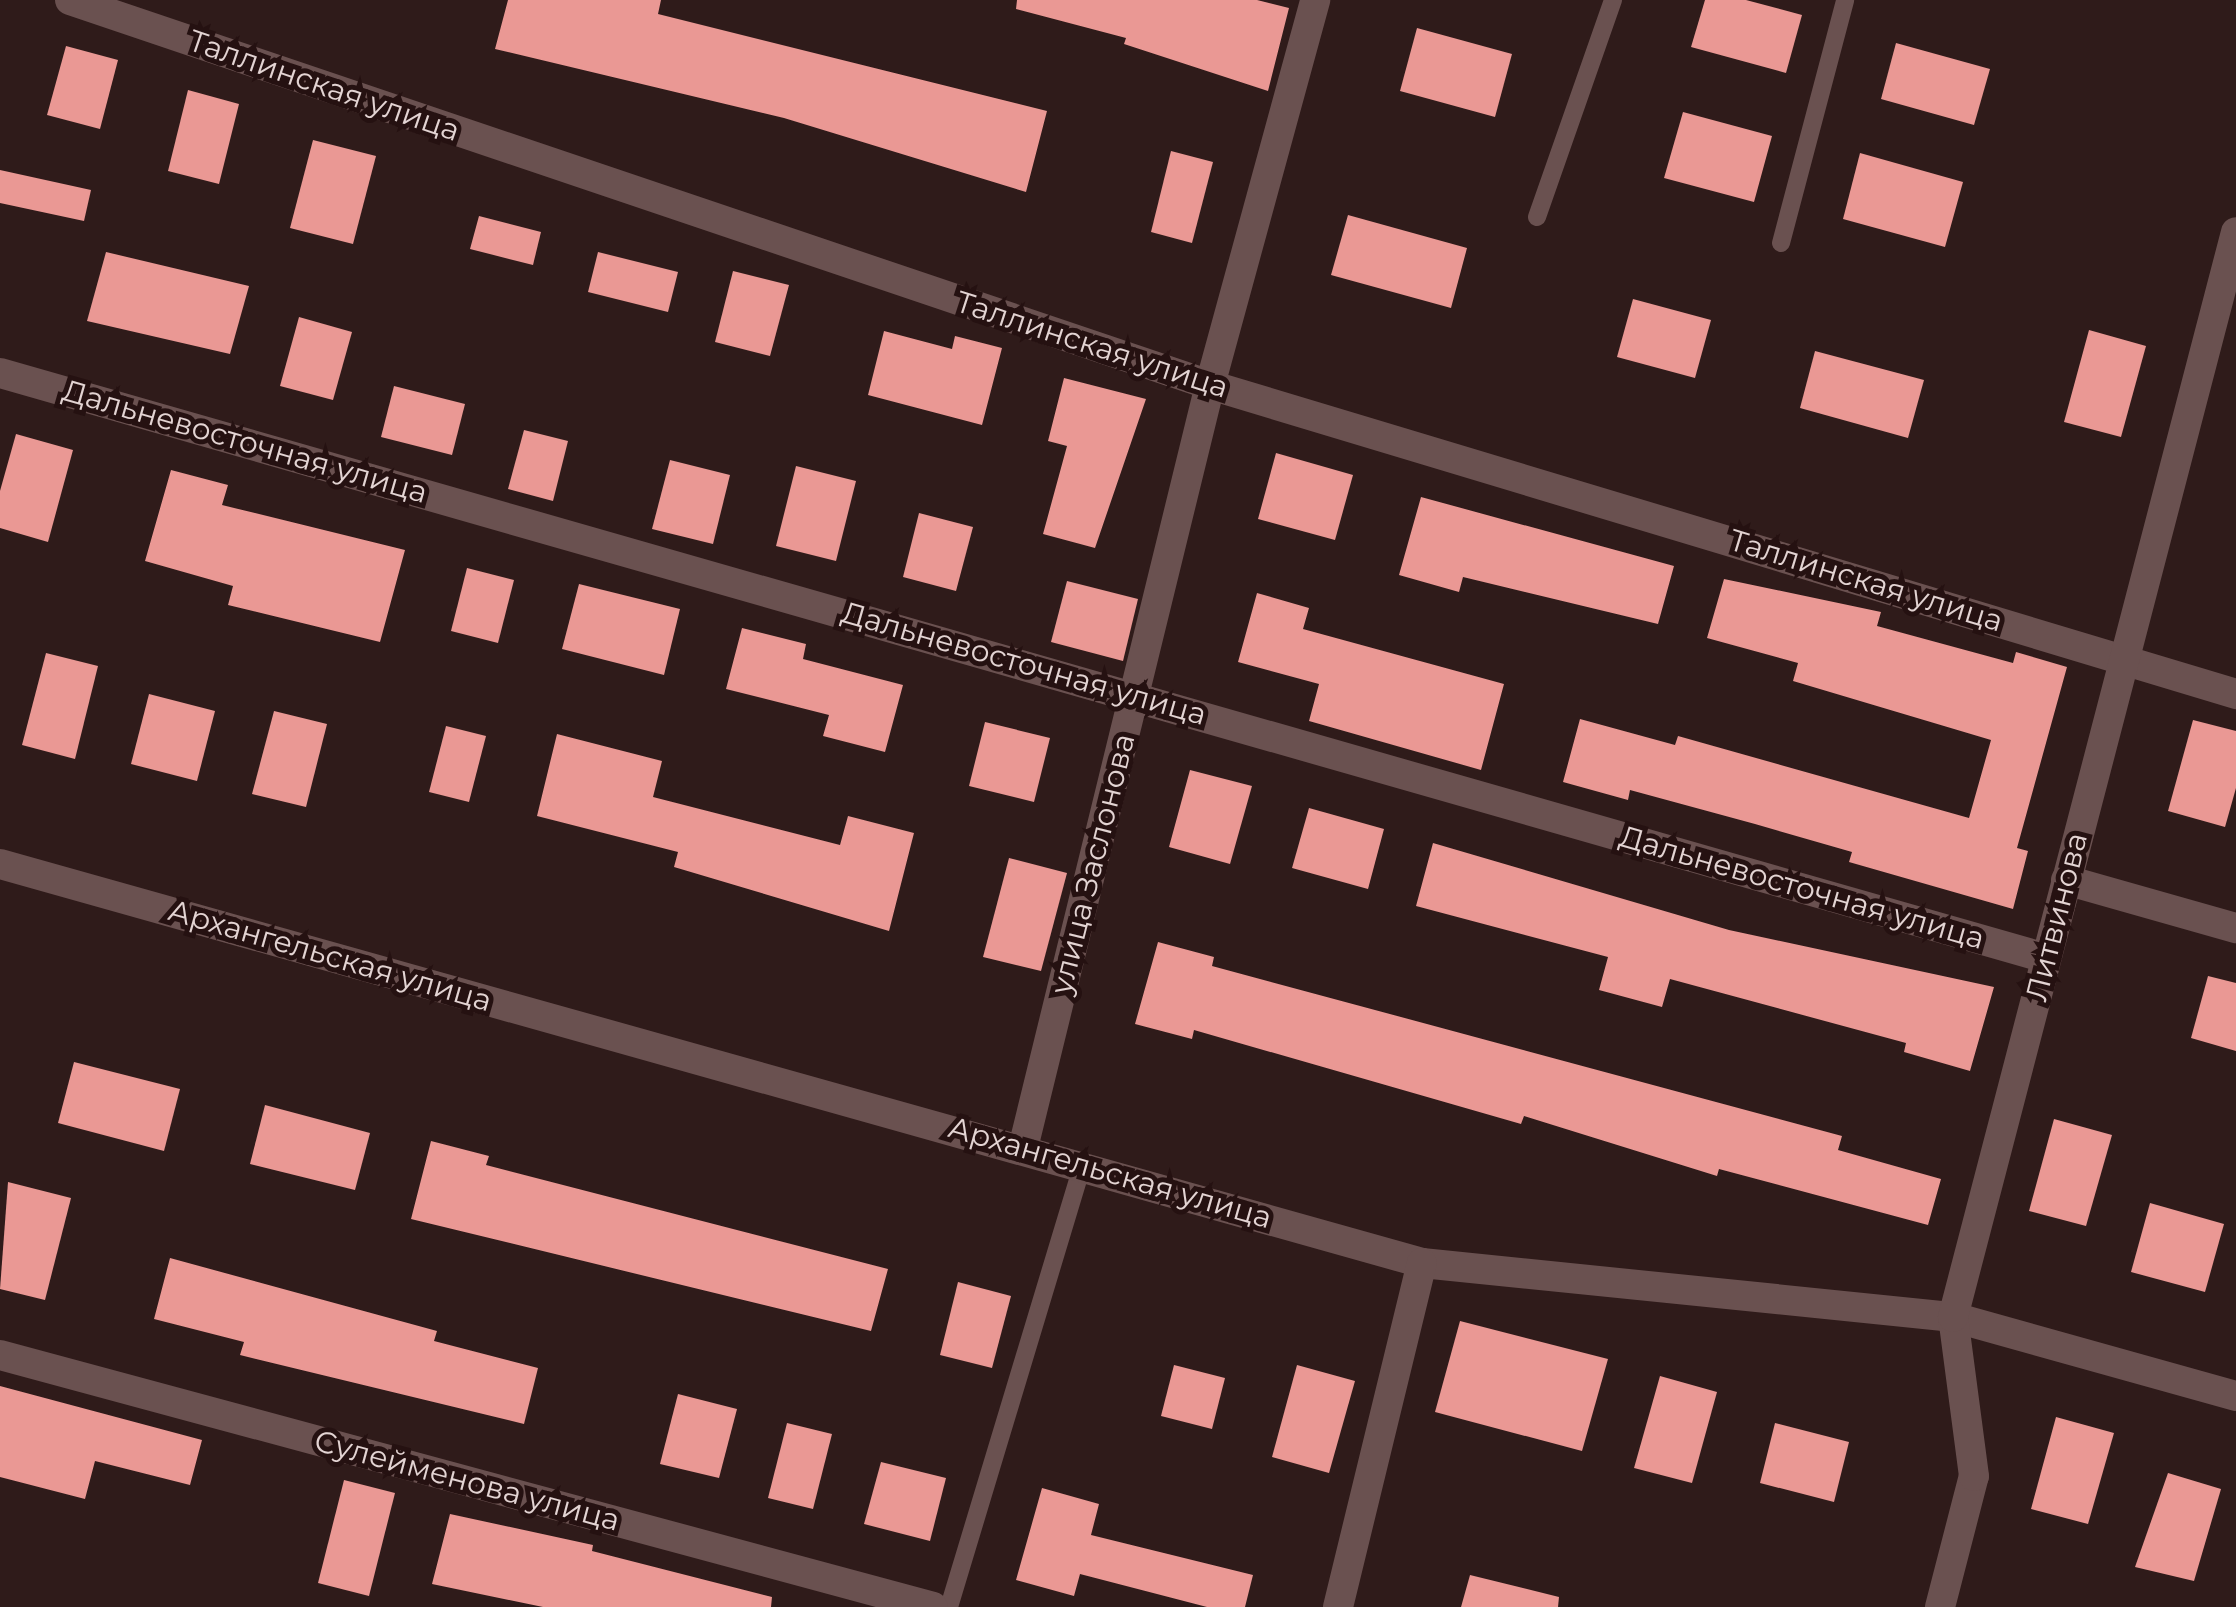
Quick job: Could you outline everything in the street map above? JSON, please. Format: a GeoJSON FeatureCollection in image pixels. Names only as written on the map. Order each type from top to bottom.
{"type":"FeatureCollection","features":[{"type":"Feature","properties":{"kind":"street","name":"Таллинская улица"},"geometry":{"type":"LineString","coordinates":[[70,0],[1210,385],[2236,694]]}},
{"type":"Feature","properties":{"kind":"street","name":"улица Заслонова"},"geometry":{"type":"LineString","coordinates":[[1023,1148],[1210,385],[1315,0]]}},
{"type":"Feature","properties":{"kind":"street","name":"Литвинова"},"geometry":{"type":"LineString","coordinates":[[1940,1607],[1974,1476],[1953,1317],[2124,658],[2225,322],[2236,232]]}},
{"type":"Feature","properties":{"kind":"street","name":"Дальневосточная улица"},"geometry":{"type":"LineString","coordinates":[[0,373],[2046,958]]}},
{"type":"Feature","properties":{"kind":"street","name":"Архангельская улица"},"geometry":{"type":"LineString","coordinates":[[0,864],[1083,1164],[1422,1263],[1953,1317],[2236,1396]]}},
{"type":"Feature","properties":{"kind":"street"},"geometry":{"type":"LineString","coordinates":[[2066,880],[2236,928]]}},
{"type":"Feature","properties":{"kind":"street"},"geometry":{"type":"LineString","coordinates":[[1338,1607],[1422,1263]]}},
{"type":"Feature","properties":{"kind":"street","name":"Сулейменова улица"},"geometry":{"type":"LineString","coordinates":[[0,1355],[933,1607]]}},
{"type":"Feature","properties":{"kind":"lane"},"geometry":{"type":"LineString","coordinates":[[1537,217],[1613,0]]}},
{"type":"Feature","properties":{"kind":"lane"},"geometry":{"type":"LineString","coordinates":[[1781,243],[1845,0]]}},
{"type":"Feature","properties":{"kind":"lane"},"geometry":{"type":"LineString","coordinates":[[949,1607],[1083,1164]]}},
{"type":"Feature","properties":{"kind":"building"},"geometry":{"type":"Polygon","coordinates":[[[508,0],[661,0],[658,14],[1047,111],[1026,192],[784,118],[495,49],[508,0]]]}},
{"type":"Feature","properties":{"kind":"building"},"geometry":{"type":"Polygon","coordinates":[[[1017,0],[1257,0],[1289,8],[1268,91],[1124,44],[1126,38],[1016,9],[1017,0]]]}},
{"type":"Feature","properties":{"kind":"building"},"geometry":{"type":"Polygon","coordinates":[[[1705,0],[1746,0],[1802,15],[1786,73],[1691,47],[1705,0]]]}},
{"type":"Feature","properties":{"kind":"building"},"geometry":{"type":"Polygon","coordinates":[[[1417,28],[1512,54],[1495,117],[1400,91],[1417,28]]]}},
{"type":"Feature","properties":{"kind":"building"},"geometry":{"type":"Polygon","coordinates":[[[1896,43],[1990,69],[1974,125],[1881,99],[1896,43]]]}},
{"type":"Feature","properties":{"kind":"building"},"geometry":{"type":"Polygon","coordinates":[[[66,46],[118,60],[100,129],[47,115],[66,46]]]}},
{"type":"Feature","properties":{"kind":"building"},"geometry":{"type":"Polygon","coordinates":[[[188,90],[239,104],[219,184],[168,171],[188,90]]]}},
{"type":"Feature","properties":{"kind":"building"},"geometry":{"type":"Polygon","coordinates":[[[1683,112],[1772,136],[1754,202],[1664,178],[1683,112]]]}},
{"type":"Feature","properties":{"kind":"building"},"geometry":{"type":"Polygon","coordinates":[[[313,140],[376,156],[353,244],[290,228],[313,140]]]}},
{"type":"Feature","properties":{"kind":"building"},"geometry":{"type":"Polygon","coordinates":[[[1171,151],[1213,162],[1192,243],[1151,232],[1171,151]]]}},
{"type":"Feature","properties":{"kind":"building"},"geometry":{"type":"Polygon","coordinates":[[[1860,153],[1963,182],[1945,247],[1843,219],[1860,153]]]}},
{"type":"Feature","properties":{"kind":"building"},"geometry":{"type":"Polygon","coordinates":[[[0,170],[91,190],[84,221],[0,203],[0,170]]]}},
{"type":"Feature","properties":{"kind":"building"},"geometry":{"type":"Polygon","coordinates":[[[1348,215],[1467,248],[1451,308],[1331,275],[1348,215]]]}},
{"type":"Feature","properties":{"kind":"building"},"geometry":{"type":"Polygon","coordinates":[[[479,216],[541,232],[533,265],[470,249],[479,216]]]}},
{"type":"Feature","properties":{"kind":"building"},"geometry":{"type":"Polygon","coordinates":[[[106,252],[249,286],[230,354],[87,321],[106,252]]]}},
{"type":"Feature","properties":{"kind":"building"},"geometry":{"type":"Polygon","coordinates":[[[598,252],[678,272],[668,312],[588,292],[598,252]]]}},
{"type":"Feature","properties":{"kind":"building"},"geometry":{"type":"Polygon","coordinates":[[[733,271],[789,285],[770,356],[715,342],[733,271]]]}},
{"type":"Feature","properties":{"kind":"building"},"geometry":{"type":"Polygon","coordinates":[[[1633,299],[1711,320],[1695,378],[1617,357],[1633,299]]]}},
{"type":"Feature","properties":{"kind":"building"},"geometry":{"type":"Polygon","coordinates":[[[299,317],[352,332],[333,400],[280,386],[299,317]]]}},
{"type":"Feature","properties":{"kind":"building"},"geometry":{"type":"Polygon","coordinates":[[[2089,330],[2146,346],[2121,437],[2064,422],[2089,330]]]}},
{"type":"Feature","properties":{"kind":"building"},"geometry":{"type":"Polygon","coordinates":[[[884,331],[952,349],[955,336],[1002,348],[982,425],[868,395],[884,331]]]}},
{"type":"Feature","properties":{"kind":"building"},"geometry":{"type":"Polygon","coordinates":[[[1815,351],[1924,380],[1908,438],[1800,408],[1815,351]]]}},
{"type":"Feature","properties":{"kind":"building"},"geometry":{"type":"Polygon","coordinates":[[[1064,378],[1146,399],[1095,548],[1043,534],[1067,446],[1048,441],[1064,378]]]}},
{"type":"Feature","properties":{"kind":"building"},"geometry":{"type":"Polygon","coordinates":[[[394,386],[465,404],[452,455],[381,437],[394,386]]]}},
{"type":"Feature","properties":{"kind":"building"},"geometry":{"type":"Polygon","coordinates":[[[524,430],[568,441],[553,501],[508,489],[524,430]]]}},
{"type":"Feature","properties":{"kind":"building"},"geometry":{"type":"Polygon","coordinates":[[[16,434],[73,450],[48,542],[0,528],[0,491],[16,434]]]}},
{"type":"Feature","properties":{"kind":"building"},"geometry":{"type":"Polygon","coordinates":[[[1276,453],[1353,475],[1335,540],[1258,519],[1276,453]]]}},
{"type":"Feature","properties":{"kind":"building"},"geometry":{"type":"Polygon","coordinates":[[[670,460],[730,475],[713,544],[652,529],[670,460]]]}},
{"type":"Feature","properties":{"kind":"building"},"geometry":{"type":"Polygon","coordinates":[[[796,466],[856,481],[836,561],[776,546],[796,466]]]}},
{"type":"Feature","properties":{"kind":"building"},"geometry":{"type":"Polygon","coordinates":[[[171,470],[228,485],[222,505],[405,550],[380,642],[228,605],[233,586],[145,561],[171,470]]]}},
{"type":"Feature","properties":{"kind":"building"},"geometry":{"type":"Polygon","coordinates":[[[1421,497],[1674,566],[1658,624],[1463,577],[1459,592],[1399,575],[1421,497]]]}},
{"type":"Feature","properties":{"kind":"building"},"geometry":{"type":"Polygon","coordinates":[[[919,513],[973,527],[956,591],[903,577],[919,513]]]}},
{"type":"Feature","properties":{"kind":"building"},"geometry":{"type":"Polygon","coordinates":[[[467,568],[514,580],[498,643],[451,631],[467,568]]]}},
{"type":"Feature","properties":{"kind":"building"},"geometry":{"type":"Polygon","coordinates":[[[1724,579],[1881,612],[1877,626],[2013,663],[2016,652],[2067,667],[2017,848],[2028,851],[2013,909],[1849,862],[1852,852],[1755,824],[1630,790],[1628,800],[1563,782],[1580,719],[1675,745],[1678,736],[1969,818],[1991,740],[1793,681],[1798,663],[1707,638],[1724,579]]]}},
{"type":"Feature","properties":{"kind":"building"},"geometry":{"type":"Polygon","coordinates":[[[1067,581],[1138,599],[1123,661],[1051,642],[1067,581]]]}},
{"type":"Feature","properties":{"kind":"building"},"geometry":{"type":"Polygon","coordinates":[[[579,584],[680,609],[664,675],[562,649],[579,584]]]}},
{"type":"Feature","properties":{"kind":"building"},"geometry":{"type":"Polygon","coordinates":[[[1257,593],[1309,608],[1303,629],[1504,684],[1481,770],[1309,721],[1319,684],[1238,662],[1257,593]]]}},
{"type":"Feature","properties":{"kind":"building"},"geometry":{"type":"Polygon","coordinates":[[[742,628],[806,644],[803,659],[903,685],[885,752],[823,736],[829,715],[726,689],[742,628]]]}},
{"type":"Feature","properties":{"kind":"building"},"geometry":{"type":"Polygon","coordinates":[[[46,653],[98,666],[75,759],[22,745],[46,653]]]}},
{"type":"Feature","properties":{"kind":"building"},"geometry":{"type":"Polygon","coordinates":[[[149,694],[215,711],[197,781],[131,764],[149,694]]]}},
{"type":"Feature","properties":{"kind":"building"},"geometry":{"type":"Polygon","coordinates":[[[274,711],[327,724],[306,807],[252,794],[274,711]]]}},
{"type":"Feature","properties":{"kind":"building"},"geometry":{"type":"Polygon","coordinates":[[[2193,720],[2236,731],[2236,788],[2225,827],[2168,811],[2193,720]]]}},
{"type":"Feature","properties":{"kind":"building"},"geometry":{"type":"Polygon","coordinates":[[[985,722],[1050,738],[1034,802],[969,786],[985,722]]]}},
{"type":"Feature","properties":{"kind":"building"},"geometry":{"type":"Polygon","coordinates":[[[446,726],[486,736],[469,802],[429,792],[446,726]]]}},
{"type":"Feature","properties":{"kind":"building"},"geometry":{"type":"Polygon","coordinates":[[[557,734],[662,761],[653,797],[840,845],[848,816],[914,833],[889,931],[674,867],[678,852],[537,816],[557,734]]]}},
{"type":"Feature","properties":{"kind":"building"},"geometry":{"type":"Polygon","coordinates":[[[1190,770],[1252,786],[1230,864],[1169,847],[1190,770]]]}},
{"type":"Feature","properties":{"kind":"building"},"geometry":{"type":"Polygon","coordinates":[[[1309,808],[1384,829],[1368,889],[1292,868],[1309,808]]]}},
{"type":"Feature","properties":{"kind":"building"},"geometry":{"type":"Polygon","coordinates":[[[1433,843],[1729,930],[1994,987],[1970,1071],[1904,1052],[1906,1043],[1670,979],[1662,1007],[1599,990],[1608,957],[1416,906],[1433,843]]]}},
{"type":"Feature","properties":{"kind":"building"},"geometry":{"type":"Polygon","coordinates":[[[1009,858],[1067,873],[1041,971],[983,957],[1009,858]]]}},
{"type":"Feature","properties":{"kind":"building"},"geometry":{"type":"Polygon","coordinates":[[[1158,942],[1214,957],[1212,966],[1842,1136],[1838,1150],[1941,1179],[1928,1225],[1719,1169],[1717,1176],[1524,1116],[1521,1124],[1194,1030],[1192,1039],[1135,1024],[1158,942]]]}},
{"type":"Feature","properties":{"kind":"building"},"geometry":{"type":"Polygon","coordinates":[[[2208,976],[2236,983],[2236,1051],[2191,1038],[2208,976]]]}},
{"type":"Feature","properties":{"kind":"building"},"geometry":{"type":"Polygon","coordinates":[[[74,1062],[180,1089],[164,1151],[58,1123],[74,1062]]]}},
{"type":"Feature","properties":{"kind":"building"},"geometry":{"type":"Polygon","coordinates":[[[265,1105],[370,1133],[355,1190],[250,1164],[265,1105]]]}},
{"type":"Feature","properties":{"kind":"building"},"geometry":{"type":"Polygon","coordinates":[[[2054,1119],[2112,1135],[2086,1226],[2029,1211],[2054,1119]]]}},
{"type":"Feature","properties":{"kind":"building"},"geometry":{"type":"Polygon","coordinates":[[[431,1141],[489,1156],[486,1165],[888,1269],[871,1331],[411,1219],[431,1141]]]}},
{"type":"Feature","properties":{"kind":"building"},"geometry":{"type":"Polygon","coordinates":[[[8,1182],[71,1198],[45,1300],[0,1289],[8,1182]]]}},
{"type":"Feature","properties":{"kind":"building"},"geometry":{"type":"Polygon","coordinates":[[[2150,1203],[2224,1224],[2205,1292],[2131,1272],[2150,1203]]]}},
{"type":"Feature","properties":{"kind":"building"},"geometry":{"type":"Polygon","coordinates":[[[170,1258],[437,1331],[434,1341],[538,1368],[524,1424],[240,1355],[244,1342],[154,1319],[170,1258]]]}},
{"type":"Feature","properties":{"kind":"building"},"geometry":{"type":"Polygon","coordinates":[[[958,1282],[1011,1296],[992,1368],[940,1355],[958,1282]]]}},
{"type":"Feature","properties":{"kind":"building"},"geometry":{"type":"Polygon","coordinates":[[[1460,1321],[1608,1359],[1582,1451],[1435,1412],[1460,1321]]]}},
{"type":"Feature","properties":{"kind":"building"},"geometry":{"type":"Polygon","coordinates":[[[1174,1365],[1225,1378],[1212,1429],[1161,1416],[1174,1365]]]}},
{"type":"Feature","properties":{"kind":"building"},"geometry":{"type":"Polygon","coordinates":[[[1297,1365],[1355,1381],[1329,1473],[1272,1457],[1297,1365]]]}},
{"type":"Feature","properties":{"kind":"building"},"geometry":{"type":"Polygon","coordinates":[[[1660,1376],[1717,1392],[1692,1483],[1634,1468],[1660,1376]]]}},
{"type":"Feature","properties":{"kind":"building"},"geometry":{"type":"Polygon","coordinates":[[[0,1386],[202,1440],[190,1485],[95,1461],[85,1499],[0,1477],[0,1386]]]}},
{"type":"Feature","properties":{"kind":"building"},"geometry":{"type":"Polygon","coordinates":[[[678,1394],[737,1409],[719,1478],[660,1464],[678,1394]]]}},
{"type":"Feature","properties":{"kind":"building"},"geometry":{"type":"Polygon","coordinates":[[[2056,1417],[2114,1433],[2088,1524],[2031,1509],[2056,1417]]]}},
{"type":"Feature","properties":{"kind":"building"},"geometry":{"type":"Polygon","coordinates":[[[787,1423],[832,1434],[813,1509],[768,1498],[787,1423]]]}},
{"type":"Feature","properties":{"kind":"building"},"geometry":{"type":"Polygon","coordinates":[[[1775,1423],[1849,1442],[1834,1502],[1760,1483],[1775,1423]]]}},
{"type":"Feature","properties":{"kind":"building"},"geometry":{"type":"Polygon","coordinates":[[[881,1462],[946,1478],[930,1541],[864,1524],[881,1462]]]}},
{"type":"Feature","properties":{"kind":"building"},"geometry":{"type":"Polygon","coordinates":[[[2168,1473],[2221,1489],[2194,1581],[2135,1567],[2168,1473]]]}},
{"type":"Feature","properties":{"kind":"building"},"geometry":{"type":"Polygon","coordinates":[[[344,1480],[395,1493],[369,1596],[318,1583],[344,1480]]]}},
{"type":"Feature","properties":{"kind":"building"},"geometry":{"type":"Polygon","coordinates":[[[1042,1488],[1099,1504],[1091,1535],[1253,1575],[1245,1607],[1207,1607],[1080,1574],[1074,1596],[1016,1580],[1042,1488]]]}},
{"type":"Feature","properties":{"kind":"building"},"geometry":{"type":"Polygon","coordinates":[[[450,1514],[593,1545],[592,1551],[772,1597],[771,1607],[543,1607],[432,1584],[450,1514]]]}},
{"type":"Feature","properties":{"kind":"building"},"geometry":{"type":"Polygon","coordinates":[[[1470,1575],[1559,1597],[1558,1607],[1461,1607],[1470,1575]]]}}]}
